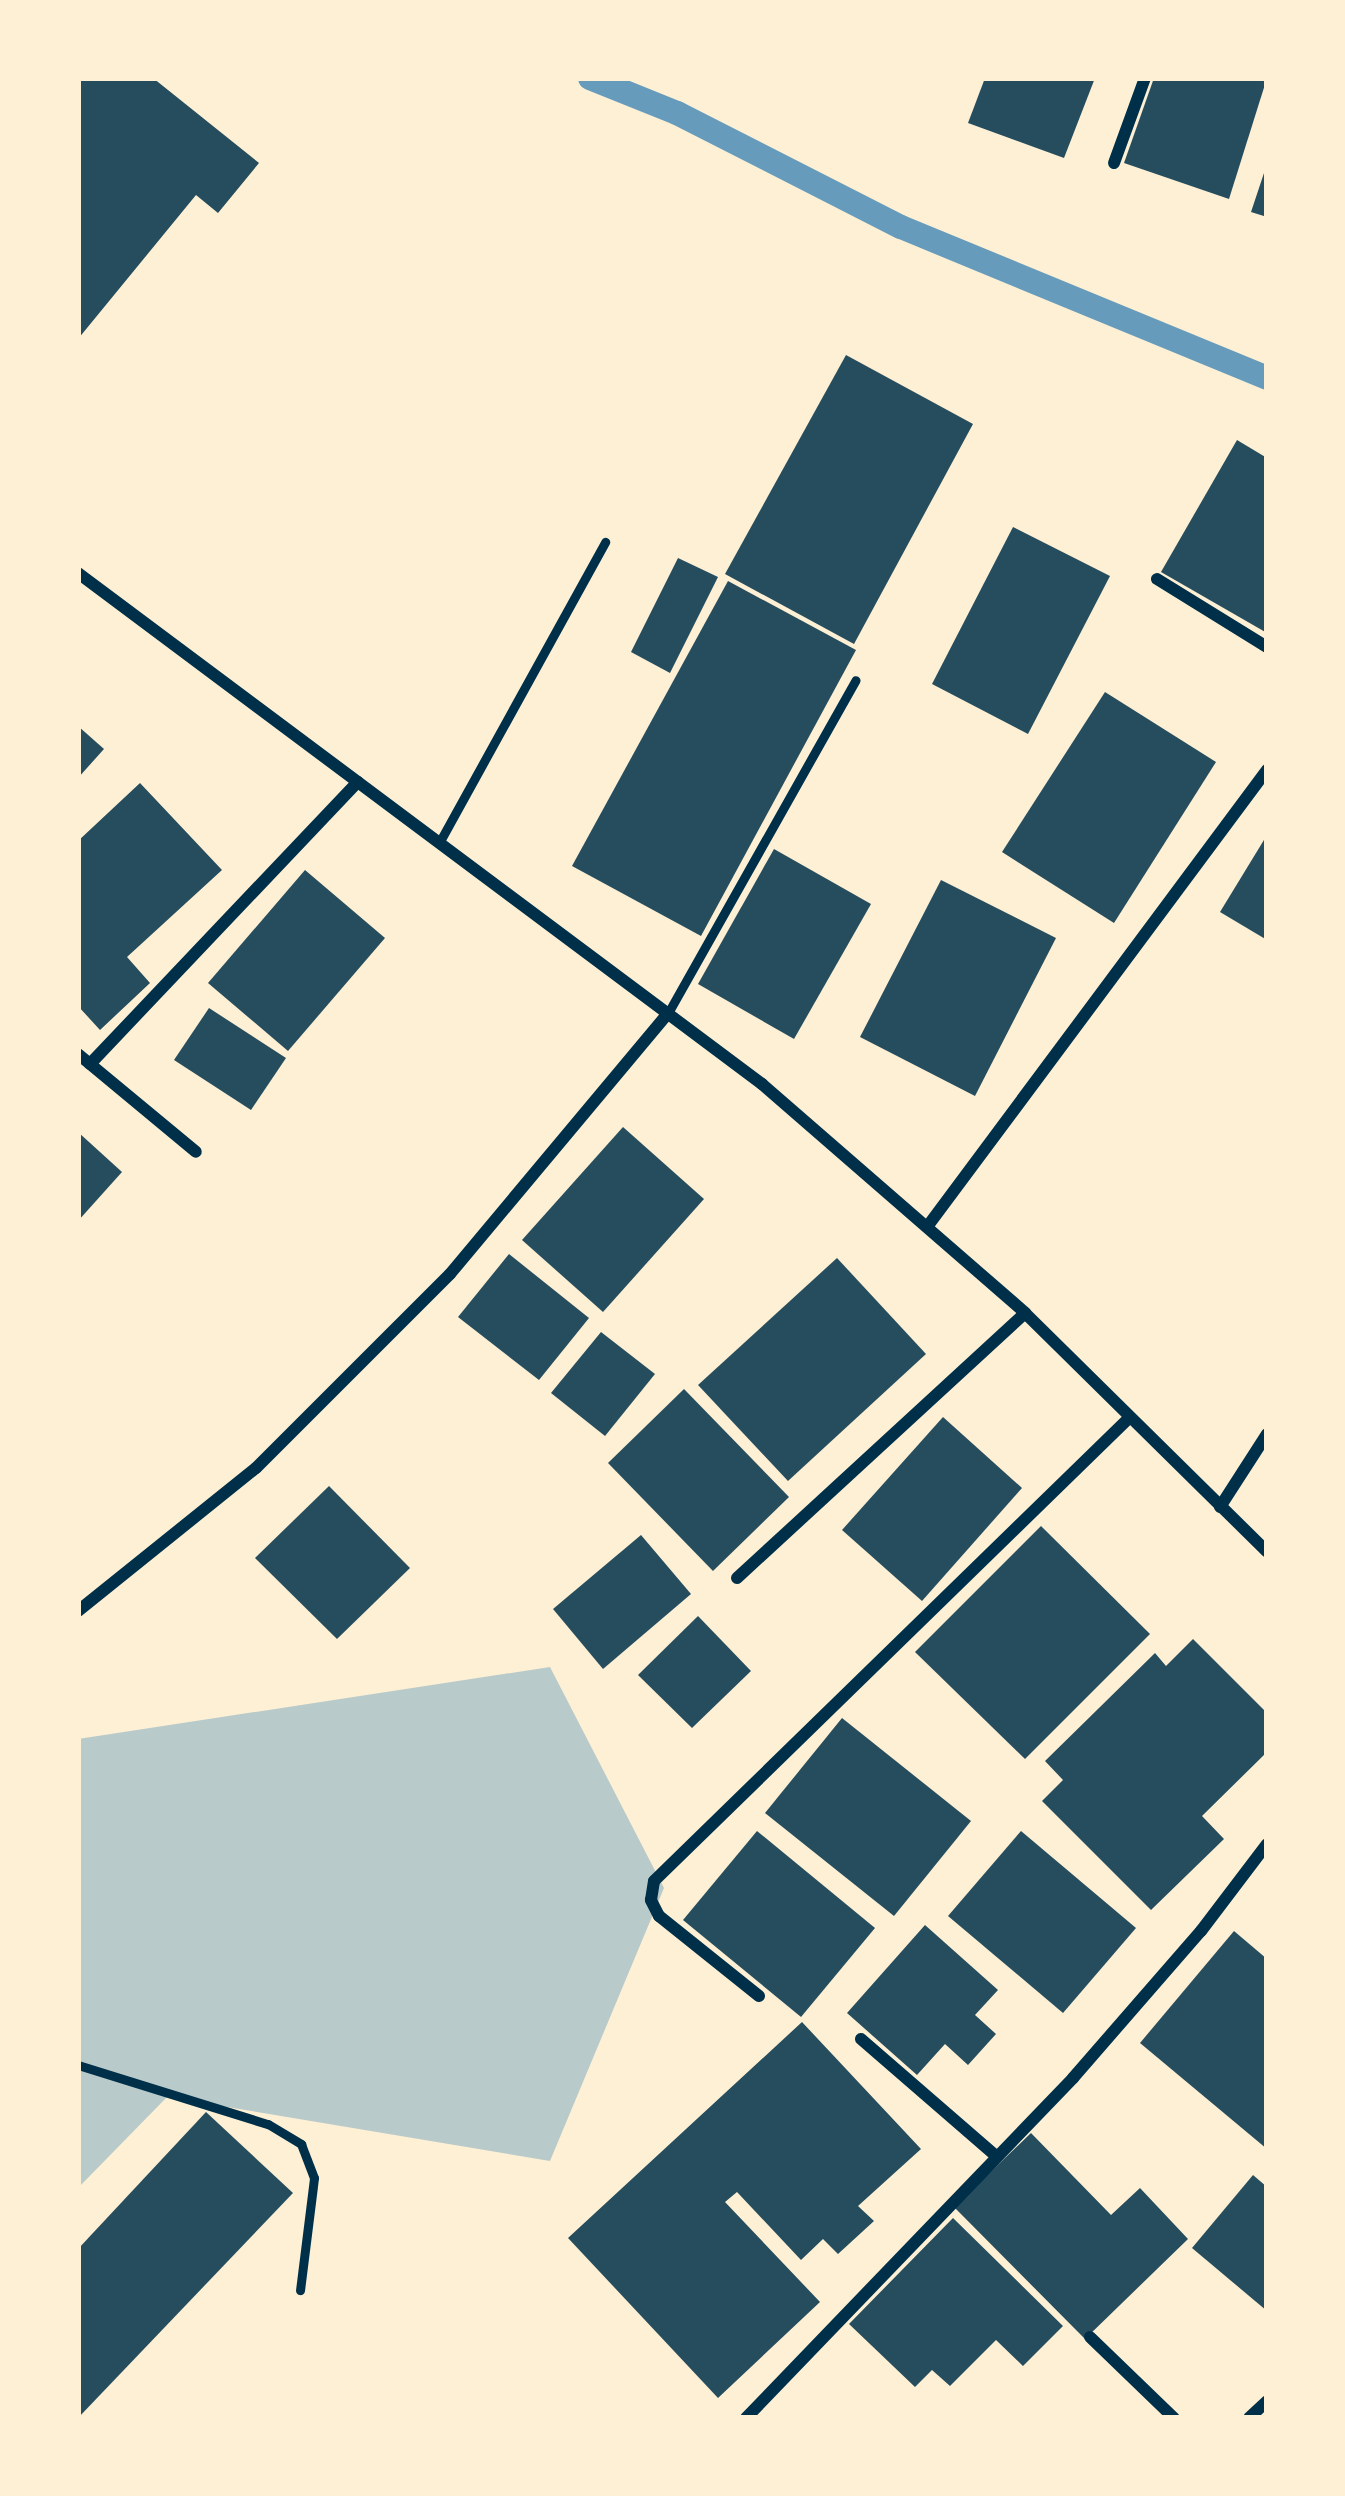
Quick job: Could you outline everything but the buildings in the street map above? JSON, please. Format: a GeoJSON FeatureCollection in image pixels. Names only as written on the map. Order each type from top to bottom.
{"type":"FeatureCollection","features":[{"type":"Feature","properties":{"kind":"street"},"geometry":{"type":"LineString","coordinates":[[1114,164],[1145,78]]}},
{"type":"Feature","properties":{"kind":"street"},"geometry":{"type":"LineString","coordinates":[[78,573],[762,1084],[1024,1313],[1267,1552]]}},
{"type":"Feature","properties":{"kind":"street"},"geometry":{"type":"LineString","coordinates":[[1157,579],[1267,647]]}},
{"type":"Feature","properties":{"kind":"street"},"geometry":{"type":"LineString","coordinates":[[927,1226],[1267,770]]}},
{"type":"Feature","properties":{"kind":"street"},"geometry":{"type":"LineString","coordinates":[[90,1064],[358,782]]}},
{"type":"Feature","properties":{"kind":"street"},"geometry":{"type":"LineString","coordinates":[[78,1611],[256,1468],[451,1274],[668,1013]]}},
{"type":"Feature","properties":{"kind":"street"},"geometry":{"type":"LineString","coordinates":[[78,1054],[196,1152]]}},
{"type":"Feature","properties":{"kind":"street"},"geometry":{"type":"LineString","coordinates":[[737,1578],[1024,1313]]}},
{"type":"Feature","properties":{"kind":"street"},"geometry":{"type":"LineString","coordinates":[[759,1996],[659,1916],[651,1900],[654,1881],[1130,1418]]}},
{"type":"Feature","properties":{"kind":"street"},"geometry":{"type":"LineString","coordinates":[[1220,1507],[1267,1434]]}},
{"type":"Feature","properties":{"kind":"street"},"geometry":{"type":"LineString","coordinates":[[746,2418],[996,2156],[1201,1931],[1267,1844]]}},
{"type":"Feature","properties":{"kind":"street"},"geometry":{"type":"LineString","coordinates":[[861,2039],[996,2156]]}},
{"type":"Feature","properties":{"kind":"street"},"geometry":{"type":"LineString","coordinates":[[1090,2337],[1174,2418]]}},
{"type":"Feature","properties":{"kind":"street"},"geometry":{"type":"LineString","coordinates":[[1249,2418],[1267,2401]]}},
{"type":"Feature","properties":{"kind":"lane"},"geometry":{"type":"LineString","coordinates":[[439,843],[605,542]]}},
{"type":"Feature","properties":{"kind":"lane"},"geometry":{"type":"LineString","coordinates":[[668,1013],[856,680]]}},
{"type":"Feature","properties":{"kind":"lane"},"geometry":{"type":"LineString","coordinates":[[78,2065],[268,2125],[301,2144],[314,2178],[300,2290]]}},
{"type":"Feature","properties":{"kind":"shaded area"},"geometry":{"type":"Polygon","coordinates":[[[550,1667],[664,1888],[550,2161],[167,2097],[78,2188],[78,1739],[550,1667]]]}},
{"type":"Feature","properties":{"kind":"waterway"},"geometry":{"type":"LineString","coordinates":[[590,78],[677,113],[901,227],[1267,378]]}}]}
